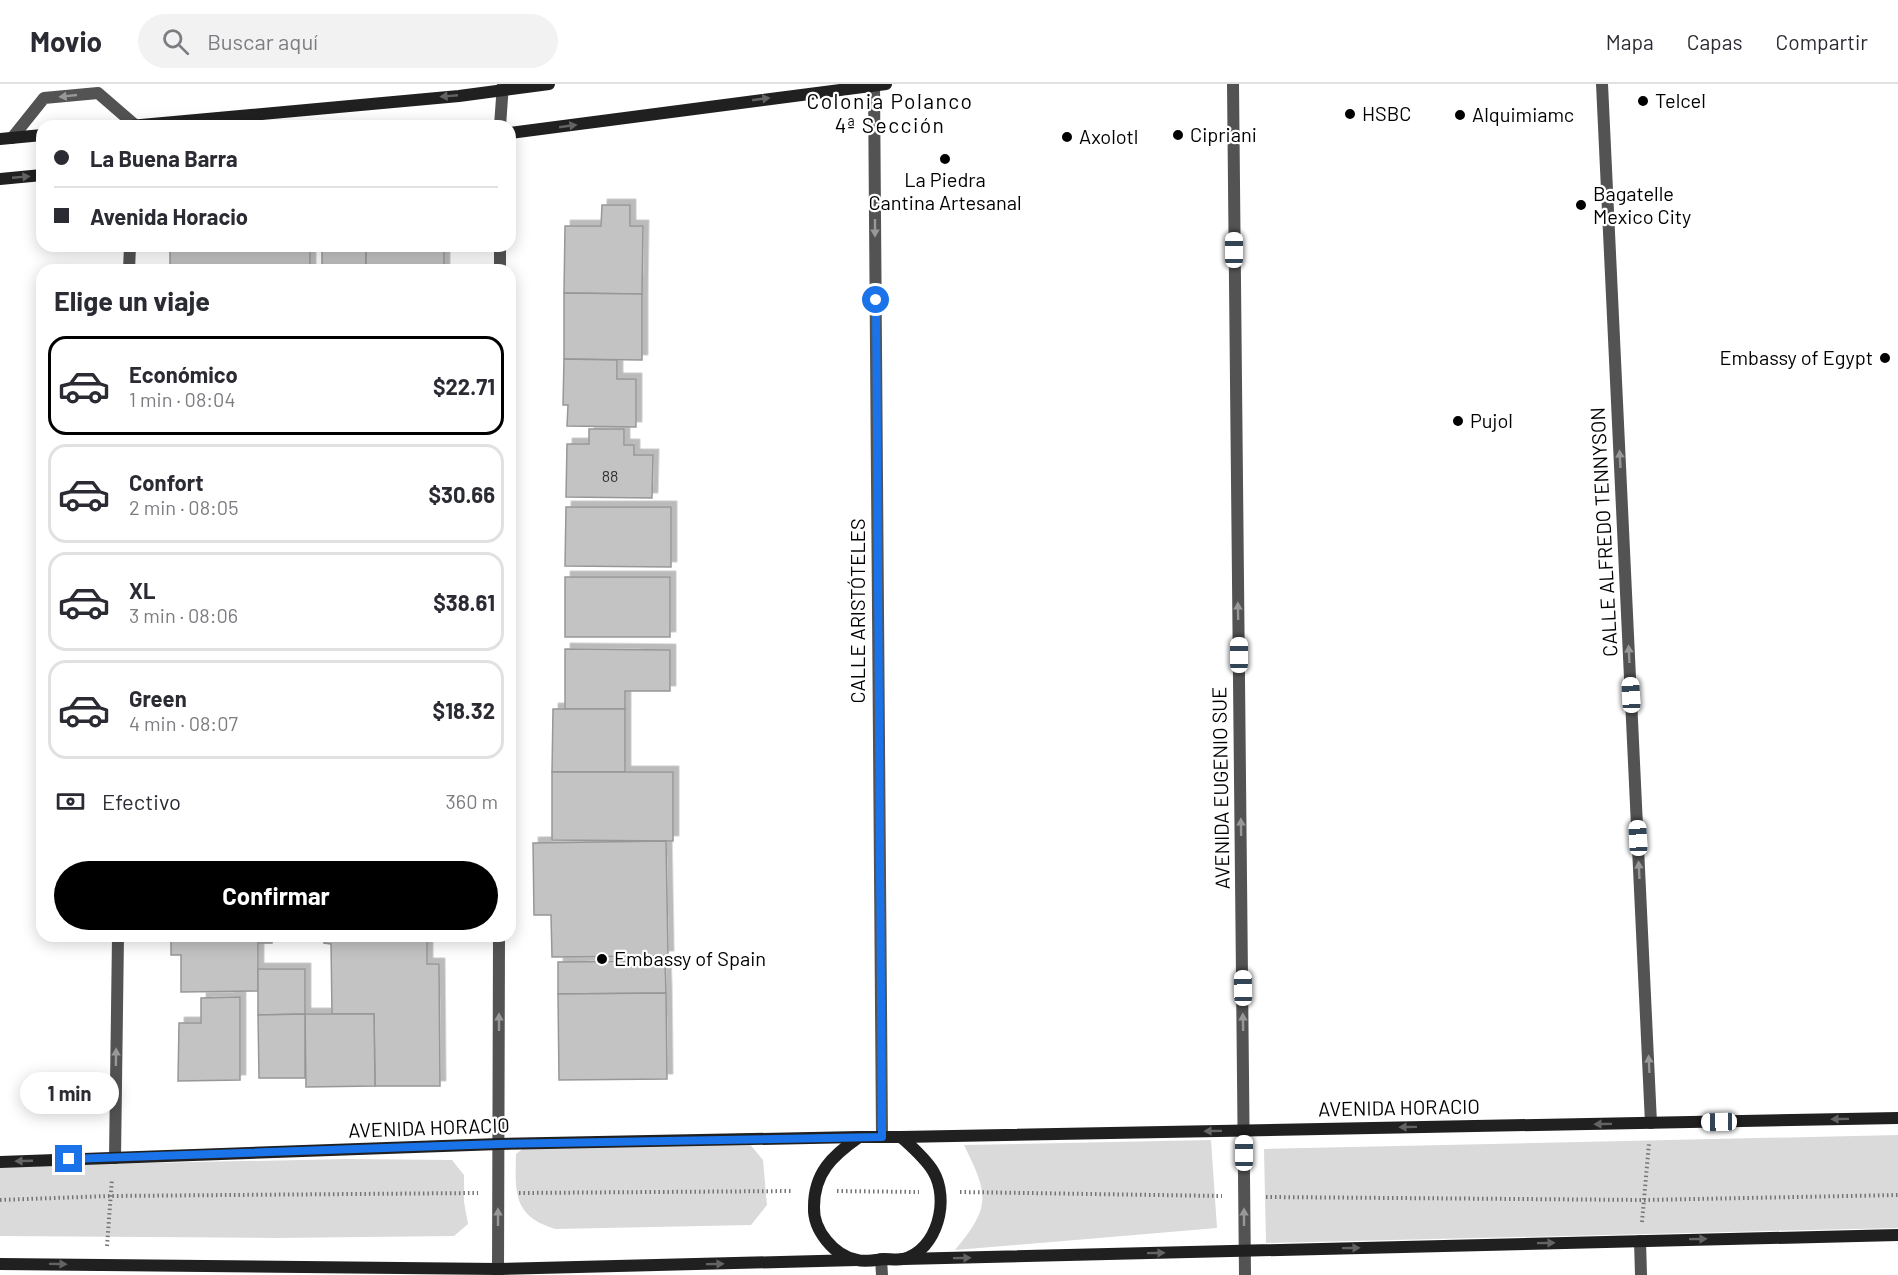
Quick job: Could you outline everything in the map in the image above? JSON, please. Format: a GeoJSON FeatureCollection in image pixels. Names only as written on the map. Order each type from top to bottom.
{"type":"FeatureCollection","features":[{"type":"Feature","properties":{"kind":"street"},"geometry":{"type":"LineString","coordinates":[[183,120],[549,84]]}},
{"type":"Feature","properties":{"kind":"street"},"geometry":{"type":"LineString","coordinates":[[516,132],[878,84]]}},
{"type":"Feature","properties":{"kind":"street","name":"CALLE ARISTÓTELES"},"geometry":{"type":"LineString","coordinates":[[878,84],[882,1137]]}},
{"type":"Feature","properties":{"kind":"street","name":"AVENIDA EUGENIO SUE"},"geometry":{"type":"LineString","coordinates":[[1233,84],[1245,1275]]}},
{"type":"Feature","properties":{"kind":"street","name":"CALLE ALFREDO TENNYSON"},"geometry":{"type":"LineString","coordinates":[[1602,84],[1651,1123]]}},
{"type":"Feature","properties":{"kind":"street"},"geometry":{"type":"LineString","coordinates":[[501,120],[503,87]]}},
{"type":"Feature","properties":{"kind":"street"},"geometry":{"type":"LineString","coordinates":[[6,139],[44,98],[98,93],[129,120]]}},
{"type":"Feature","properties":{"kind":"street"},"geometry":{"type":"LineString","coordinates":[[6,139],[36,136]]}},
{"type":"Feature","properties":{"kind":"street"},"geometry":{"type":"LineString","coordinates":[[0,179],[36,176]]}},
{"type":"Feature","properties":{"kind":"street"},"geometry":{"type":"LineString","coordinates":[[115,1158],[118,942]]}},
{"type":"Feature","properties":{"kind":"street"},"geometry":{"type":"LineString","coordinates":[[498,1272],[499,942]]}},
{"type":"Feature","properties":{"kind":"street","name":"AVENIDA HORACIO"},"geometry":{"type":"LineString","coordinates":[[902,1137],[1898,1118]]}},
{"type":"Feature","properties":{"kind":"street"},"geometry":{"type":"LineString","coordinates":[[857,1260],[837,1252],[822,1235],[814,1214],[814,1191],[822,1169],[838,1152],[859,1137],[902,1137],[933,1172],[941,1192],[940,1213],[933,1233],[920,1250],[903,1259]]}},
{"type":"Feature","properties":{"kind":"street","name":"AVENIDA HORACIO"},"geometry":{"type":"LineString","coordinates":[[0,1162],[499,1144],[859,1137]]}},
{"type":"Feature","properties":{"kind":"street"},"geometry":{"type":"LineString","coordinates":[[0,1264],[106,1270],[498,1272],[881,1259],[1898,1234]]}},
{"type":"Feature","properties":{"kind":"street"},"geometry":{"type":"LineString","coordinates":[[1640,1241],[1641,1275]]}},
{"type":"Feature","properties":{"kind":"street"},"geometry":{"type":"LineString","coordinates":[[881,1259],[882,1275]]}},
{"type":"Feature","properties":{"kind":"path"},"geometry":{"type":"LineString","coordinates":[[1640,1241],[1651,1123]]}},
{"type":"Feature","properties":{"kind":"path"},"geometry":{"type":"LineString","coordinates":[[106,1270],[109,1196],[115,1158]]}},
{"type":"Feature","properties":{"kind":"shaded area"},"geometry":{"type":"Polygon","coordinates":[[[1898,1135],[1898,1228],[1266,1243],[1264,1149],[1898,1135]]]}},
{"type":"Feature","properties":{"kind":"shaded area"},"geometry":{"type":"Polygon","coordinates":[[[1211,1140],[1217,1228],[955,1250],[975,1222],[982,1199],[978,1176],[964,1145],[1211,1140]]]}},
{"type":"Feature","properties":{"kind":"shaded area"},"geometry":{"type":"Polygon","coordinates":[[[533,1141],[748,1142],[763,1160],[767,1205],[751,1225],[555,1229],[531,1217],[519,1201],[516,1154],[533,1141]]]}},
{"type":"Feature","properties":{"kind":"shaded area"},"geometry":{"type":"Polygon","coordinates":[[[347,1159],[452,1160],[464,1175],[464,1202],[468,1224],[454,1236],[275,1238],[0,1236],[0,1166],[347,1159]]]}},
{"type":"Feature","properties":{"kind":"building"},"geometry":{"type":"Polygon","coordinates":[[[602,205],[630,205],[630,226],[643,226],[642,294],[564,293],[565,226],[601,226],[602,205]]]}},
{"type":"Feature","properties":{"kind":"building"},"geometry":{"type":"Polygon","coordinates":[[[170,252],[310,252],[310,264],[170,264],[170,252]]]}},
{"type":"Feature","properties":{"kind":"building"},"geometry":{"type":"Polygon","coordinates":[[[322,252],[366,252],[366,264],[322,264],[322,252]]]}},
{"type":"Feature","properties":{"kind":"building"},"geometry":{"type":"Polygon","coordinates":[[[366,252],[444,252],[444,264],[366,264],[366,252]]]}},
{"type":"Feature","properties":{"kind":"building"},"geometry":{"type":"Polygon","coordinates":[[[564,293],[642,294],[642,360],[564,359],[564,293]]]}},
{"type":"Feature","properties":{"kind":"building"},"geometry":{"type":"Polygon","coordinates":[[[564,359],[617,360],[617,379],[636,379],[636,427],[567,426],[568,405],[563,405],[564,359]]]}},
{"type":"Feature","properties":{"kind":"building"},"geometry":{"type":"Polygon","coordinates":[[[589,429],[624,429],[624,445],[634,445],[634,455],[653,455],[652,498],[566,497],[567,444],[589,444],[589,429]]]}},
{"type":"Feature","properties":{"kind":"building"},"geometry":{"type":"Polygon","coordinates":[[[566,507],[671,507],[671,567],[565,566],[566,507]]]}},
{"type":"Feature","properties":{"kind":"building"},"geometry":{"type":"Polygon","coordinates":[[[565,577],[670,577],[670,637],[565,637],[565,577]]]}},
{"type":"Feature","properties":{"kind":"building"},"geometry":{"type":"Polygon","coordinates":[[[565,649],[670,650],[670,691],[625,691],[625,709],[565,709],[565,649]]]}},
{"type":"Feature","properties":{"kind":"building"},"geometry":{"type":"Polygon","coordinates":[[[553,709],[625,709],[625,772],[552,772],[553,709]]]}},
{"type":"Feature","properties":{"kind":"building"},"geometry":{"type":"Polygon","coordinates":[[[552,772],[673,772],[673,841],[552,840],[552,772]]]}},
{"type":"Feature","properties":{"kind":"building"},"geometry":{"type":"Polygon","coordinates":[[[666,841],[668,956],[552,957],[551,915],[534,915],[533,843],[666,841]]]}},
{"type":"Feature","properties":{"kind":"building"},"geometry":{"type":"Polygon","coordinates":[[[171,942],[272,942],[258,943],[258,991],[181,992],[181,955],[171,955],[171,942]]]}},
{"type":"Feature","properties":{"kind":"building"},"geometry":{"type":"Polygon","coordinates":[[[427,942],[427,964],[439,964],[440,1086],[375,1086],[374,1014],[332,1014],[331,944],[324,943],[427,942]]]}},
{"type":"Feature","properties":{"kind":"building"},"geometry":{"type":"Polygon","coordinates":[[[665,961],[666,993],[558,994],[558,962],[665,961]]]}},
{"type":"Feature","properties":{"kind":"building"},"geometry":{"type":"Polygon","coordinates":[[[258,969],[305,969],[305,1014],[258,1015],[258,969]]]}},
{"type":"Feature","properties":{"kind":"building"},"geometry":{"type":"Polygon","coordinates":[[[666,993],[667,1079],[559,1080],[558,994],[666,993]]]}},
{"type":"Feature","properties":{"kind":"building"},"geometry":{"type":"Polygon","coordinates":[[[240,997],[240,1080],[178,1081],[179,1023],[201,1023],[201,998],[240,997]]]}},
{"type":"Feature","properties":{"kind":"building"},"geometry":{"type":"Polygon","coordinates":[[[305,1014],[374,1014],[375,1086],[306,1087],[305,1014]]]}},
{"type":"Feature","properties":{"kind":"building"},"geometry":{"type":"Polygon","coordinates":[[[305,1014],[305,1078],[259,1078],[258,1015],[305,1014]]]}},
{"type":"Feature","properties":{"kind":"place","name":"Telcel"},"geometry":{"type":"Point","coordinates":[1643,101]}},
{"type":"Feature","properties":{"kind":"place","name":"HSBC"},"geometry":{"type":"Point","coordinates":[1350,114]}},
{"type":"Feature","properties":{"kind":"place","name":"Alquimiamc"},"geometry":{"type":"Point","coordinates":[1460,115]}},
{"type":"Feature","properties":{"kind":"place","name":"Cipriani"},"geometry":{"type":"Point","coordinates":[1178,135]}},
{"type":"Feature","properties":{"kind":"place","name":"Axolotl"},"geometry":{"type":"Point","coordinates":[1067,137]}},
{"type":"Feature","properties":{"kind":"place","name":"La Piedra Cantina Artesanal"},"geometry":{"type":"Point","coordinates":[945,159]}},
{"type":"Feature","properties":{"kind":"place","name":"Bagatelle Mexico City"},"geometry":{"type":"Point","coordinates":[1581,205]}},
{"type":"Feature","properties":{"kind":"place","name":"Embassy of Egypt"},"geometry":{"type":"Point","coordinates":[1885,358]}},
{"type":"Feature","properties":{"kind":"place","name":"Pujol"},"geometry":{"type":"Point","coordinates":[1458,421]}},
{"type":"Feature","properties":{"kind":"place","name":"Embassy of Spain"},"geometry":{"type":"Point","coordinates":[602,959]}},
{"type":"Feature","properties":{"kind":"district","name":"Colonia Polanco 4ª Sección"},"geometry":{"type":"Point","coordinates":[890,114]}},
{"type":"Feature","properties":{"kind":"route"},"geometry":{"type":"LineString","coordinates":[[69,1159],[499,1144],[882,1137],[876,300]]}}]}
